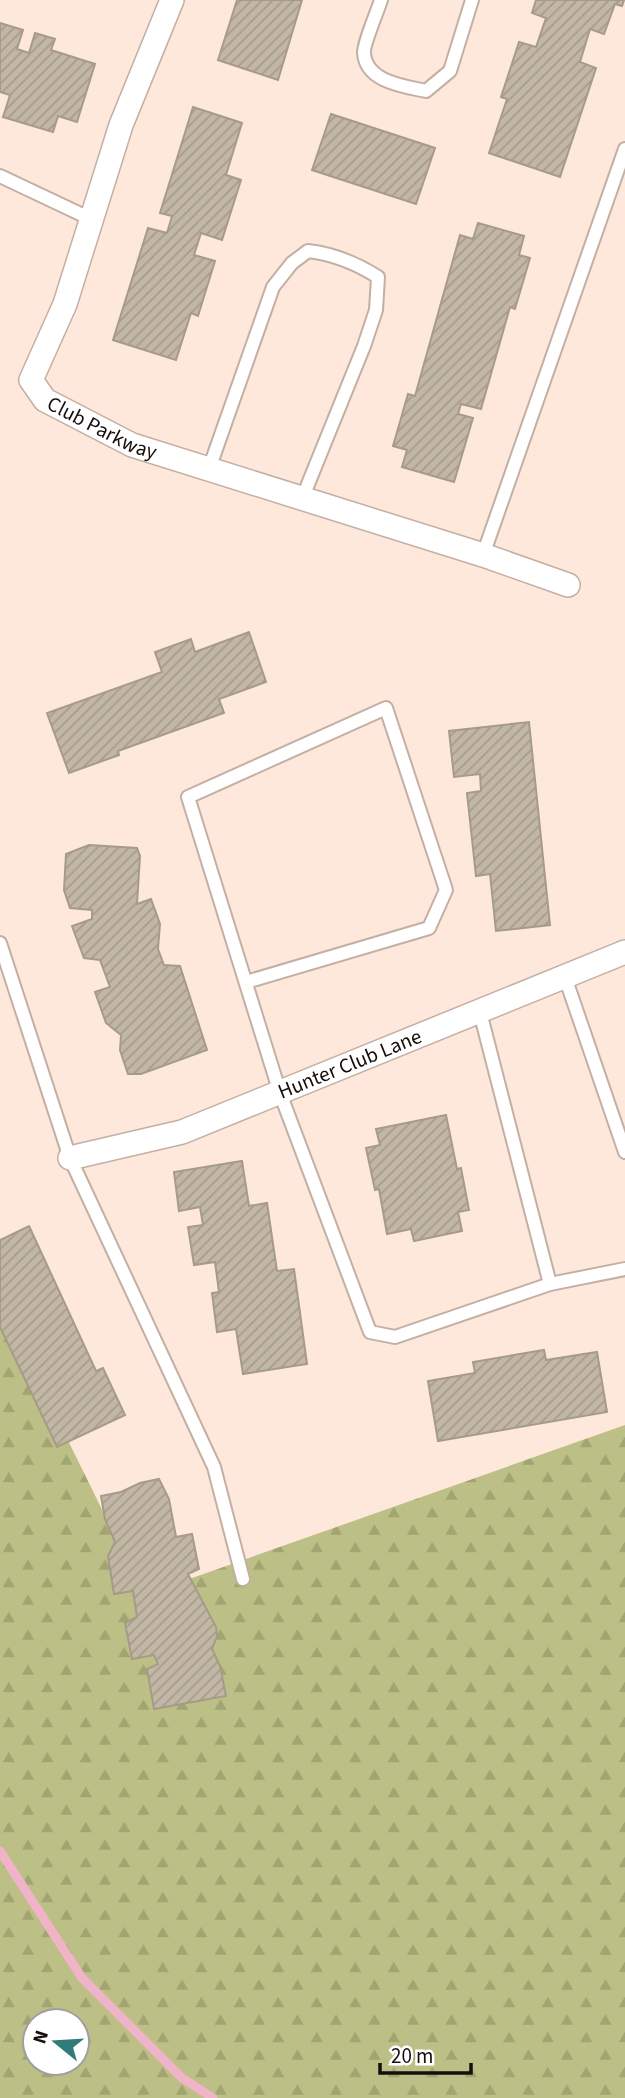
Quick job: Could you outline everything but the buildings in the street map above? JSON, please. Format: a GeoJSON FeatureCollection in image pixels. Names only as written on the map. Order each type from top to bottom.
{"type":"FeatureCollection","features":[{"type":"Feature","properties":{"kind":"street","name":"Club Parkway"},"geometry":{"type":"LineString","coordinates":[[172,0],[121,125],[65,304],[31,380],[45,400],[132,445],[483,555],[568,585]]}},
{"type":"Feature","properties":{"kind":"street","name":"Hunter Club Lane"},"geometry":{"type":"LineString","coordinates":[[70,1158],[182,1132],[625,952]]}},
{"type":"Feature","properties":{"kind":"lane"},"geometry":{"type":"LineString","coordinates":[[381,0],[363,52],[370,71],[392,83],[426,91],[450,71],[472,0]]}},
{"type":"Feature","properties":{"kind":"lane"},"geometry":{"type":"LineString","coordinates":[[483,555],[625,149]]}},
{"type":"Feature","properties":{"kind":"lane"},"geometry":{"type":"LineString","coordinates":[[0,176],[91,219]]}},
{"type":"Feature","properties":{"kind":"lane"},"geometry":{"type":"LineString","coordinates":[[209,469],[273,287],[292,263],[308,251],[328,253],[360,266],[378,277],[376,310],[302,499]]}},
{"type":"Feature","properties":{"kind":"lane"},"geometry":{"type":"LineString","coordinates":[[246,982],[429,928],[446,890],[386,708],[188,797],[280,1093],[370,1332],[395,1337],[550,1283],[625,1269]]}},
{"type":"Feature","properties":{"kind":"lane"},"geometry":{"type":"LineString","coordinates":[[0,943],[70,1158],[214,1467],[243,1578]]}},
{"type":"Feature","properties":{"kind":"lane"},"geometry":{"type":"LineString","coordinates":[[565,977],[625,1152]]}},
{"type":"Feature","properties":{"kind":"lane"},"geometry":{"type":"LineString","coordinates":[[480,1012],[550,1283]]}},
{"type":"Feature","properties":{"kind":"green space"},"geometry":{"type":"Polygon","coordinates":[[[0,1302],[144,1595],[625,1425],[625,2098],[0,2098],[0,1302]]]}},
{"type":"Feature","properties":{"kind":"waterway"},"geometry":{"type":"LineString","coordinates":[[0,1851],[82,1978],[182,2078],[213,2098]]}}]}
